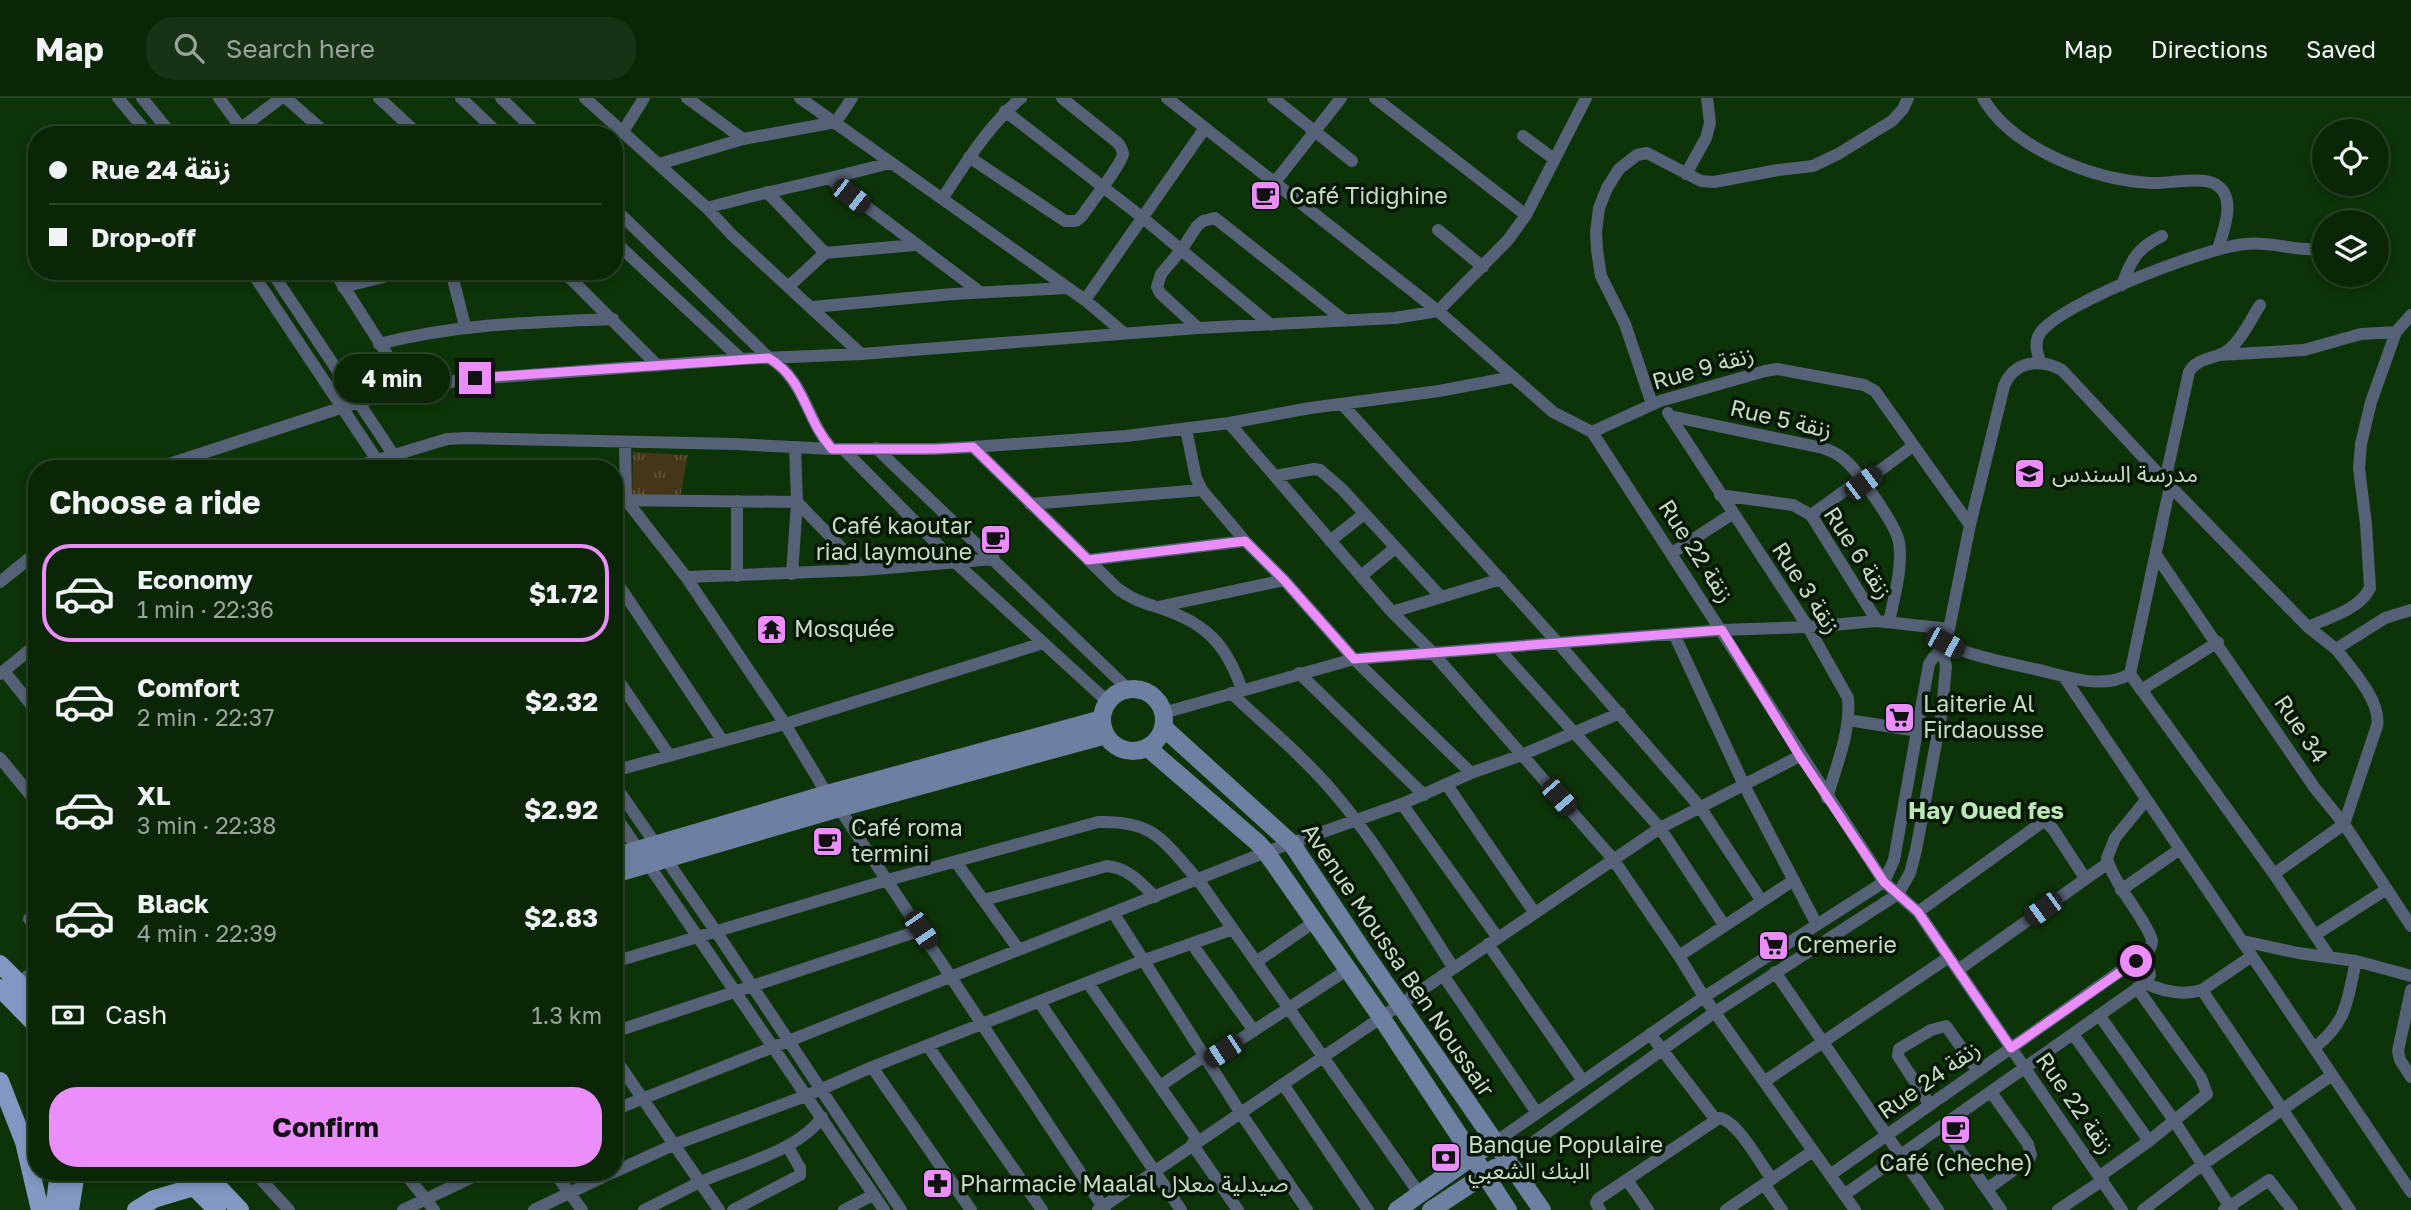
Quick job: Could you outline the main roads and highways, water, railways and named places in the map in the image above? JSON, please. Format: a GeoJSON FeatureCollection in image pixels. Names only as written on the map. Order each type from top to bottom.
{"type":"FeatureCollection","features":[{"type":"Feature","properties":{"kind":"main road"},"geometry":{"type":"LineString","coordinates":[[0,964],[28,993]]}},
{"type":"Feature","properties":{"kind":"main road"},"geometry":{"type":"LineString","coordinates":[[0,988],[28,1017]]}},
{"type":"Feature","properties":{"kind":"main road"},"geometry":{"type":"LineString","coordinates":[[0,1081],[28,1159]]}},
{"type":"Feature","properties":{"kind":"main road"},"geometry":{"type":"LineString","coordinates":[[33,1181],[40,1210]]}},
{"type":"Feature","properties":{"kind":"main road"},"geometry":{"type":"LineString","coordinates":[[54,1210],[58,1181]]}},
{"type":"Feature","properties":{"kind":"main road"},"geometry":{"type":"LineString","coordinates":[[70,1210],[75,1181]]}},
{"type":"Feature","properties":{"kind":"main road"},"geometry":{"type":"LineString","coordinates":[[136,1210],[154,1199],[197,1181]]}},
{"type":"Feature","properties":{"kind":"main road"},"geometry":{"type":"LineString","coordinates":[[200,1181],[217,1210]]}},
{"type":"Feature","properties":{"kind":"main road"},"geometry":{"type":"LineString","coordinates":[[200,1181],[240,1210]]}},
{"type":"Feature","properties":{"kind":"place","name":"Café Tidighine"},"geometry":{"type":"Point","coordinates":[1266,196]}},
{"type":"Feature","properties":{"kind":"place","name":"مدرسة السندس"},"geometry":{"type":"Point","coordinates":[2029,474]}},
{"type":"Feature","properties":{"kind":"place","name":"Café kaoutar riad laymoune"},"geometry":{"type":"Point","coordinates":[995,539]}},
{"type":"Feature","properties":{"kind":"place","name":"Mosquée"},"geometry":{"type":"Point","coordinates":[771,629]}},
{"type":"Feature","properties":{"kind":"place","name":"Laiterie Al Firdaousse"},"geometry":{"type":"Point","coordinates":[1900,717]}},
{"type":"Feature","properties":{"kind":"place","name":"Café roma termini"},"geometry":{"type":"Point","coordinates":[828,841]}},
{"type":"Feature","properties":{"kind":"place","name":"Cremerie"},"geometry":{"type":"Point","coordinates":[1774,945]}},
{"type":"Feature","properties":{"kind":"place","name":"Café (cheche)"},"geometry":{"type":"Point","coordinates":[1956,1129]}},
{"type":"Feature","properties":{"kind":"place","name":"Banque Populaire البنك الشعبي"},"geometry":{"type":"Point","coordinates":[1445,1158]}},
{"type":"Feature","properties":{"kind":"place","name":"Pharmacie Maalal صيدلية معلال"},"geometry":{"type":"Point","coordinates":[937,1184]}},
{"type":"Feature","properties":{"kind":"district","name":"Hay Oued fes"},"geometry":{"type":"Point","coordinates":[1986,811]}}]}
